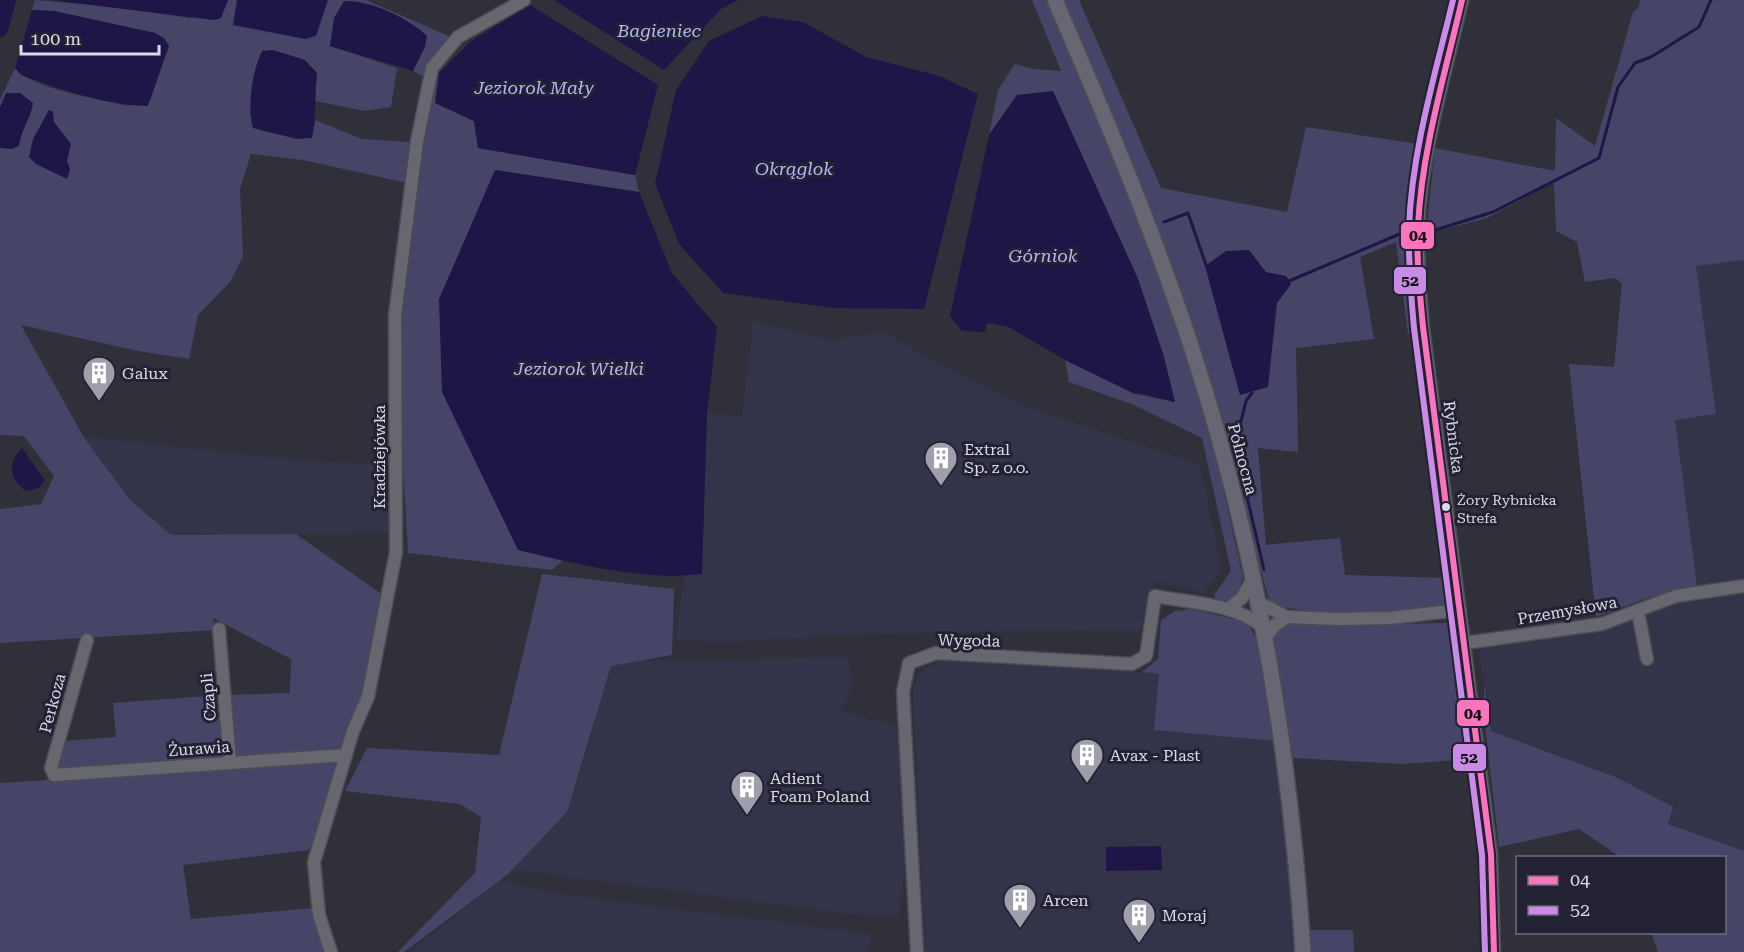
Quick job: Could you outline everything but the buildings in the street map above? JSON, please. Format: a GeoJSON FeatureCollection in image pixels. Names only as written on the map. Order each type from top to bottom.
{"type":"FeatureCollection","features":[{"type":"Feature","properties":{"kind":"main road","name":"Północna"},"geometry":{"type":"LineString","coordinates":[[1055,0],[1124,160],[1171,285],[1216,431],[1253,578],[1264,632],[1287,774],[1303,952]]}},
{"type":"Feature","properties":{"kind":"street","name":"Kradziejówka"},"geometry":{"type":"LineString","coordinates":[[331,952],[319,915],[314,862],[346,755],[371,688],[383,611],[396,552],[395,315],[417,141],[432,68],[458,37],[524,0]]}},
{"type":"Feature","properties":{"kind":"street","name":"Rybnicka"},"geometry":{"type":"LineString","coordinates":[[1462,0],[1428,147],[1421,191],[1418,255],[1423,327],[1491,854],[1494,952]]}},
{"type":"Feature","properties":{"kind":"street"},"geometry":{"type":"LineString","coordinates":[[1228,609],[1242,598],[1253,578]]}},
{"type":"Feature","properties":{"kind":"street","name":"Przemysłowa"},"geometry":{"type":"LineString","coordinates":[[1464,643],[1602,624],[1676,596],[1744,586]]}},
{"type":"Feature","properties":{"kind":"street","name":"Wygoda"},"geometry":{"type":"LineString","coordinates":[[917,952],[903,692],[909,663],[936,653],[1132,664],[1146,656],[1155,596],[1244,614],[1264,632]]}},
{"type":"Feature","properties":{"kind":"street"},"geometry":{"type":"LineString","coordinates":[[1258,602],[1287,617],[1389,618],[1460,610]]}},
{"type":"Feature","properties":{"kind":"street"},"geometry":{"type":"LineString","coordinates":[[1638,612],[1647,659]]}},
{"type":"Feature","properties":{"kind":"street"},"geometry":{"type":"LineString","coordinates":[[1264,632],[1287,617]]}},
{"type":"Feature","properties":{"kind":"street","name":"Czapli"},"geometry":{"type":"LineString","coordinates":[[219,629],[230,762]]}},
{"type":"Feature","properties":{"kind":"street","name":"Perkoza"},"geometry":{"type":"LineString","coordinates":[[54,775],[51,768],[87,640]]}},
{"type":"Feature","properties":{"kind":"street","name":"Żurawia"},"geometry":{"type":"LineString","coordinates":[[54,775],[346,755]]}},
{"type":"Feature","properties":{"kind":"shaded area"},"geometry":{"type":"Polygon","coordinates":[[[35,0],[106,6],[190,18],[226,7],[228,0],[366,0],[451,37],[438,51],[424,77],[413,71],[426,36],[418,28],[330,46],[397,68],[391,107],[365,111],[315,101],[317,73],[253,92],[250,114],[262,131],[278,134],[315,125],[315,120],[362,139],[410,142],[407,183],[303,160],[251,154],[240,189],[243,257],[230,282],[198,315],[189,359],[138,351],[21,325],[83,436],[130,500],[171,535],[296,534],[383,595],[368,676],[343,750],[235,757],[229,695],[290,693],[291,659],[213,618],[215,630],[0,643],[0,509],[41,504],[54,476],[24,436],[0,435],[0,100],[15,68],[24,76],[52,88],[129,106],[160,69],[169,46],[155,33],[54,11],[32,10],[35,0]]]}},
{"type":"Feature","properties":{"kind":"shaded area"},"geometry":{"type":"Polygon","coordinates":[[[1032,0],[1049,0],[1140,218],[1188,352],[1211,435],[1243,577],[1238,593],[1228,601],[1216,599],[1214,595],[1231,571],[1202,438],[1134,405],[1069,382],[1065,360],[1135,394],[1174,402],[1164,357],[1138,279],[1053,92],[1017,95],[989,135],[998,90],[1015,64],[1033,69],[1061,71],[1032,0]]]}},
{"type":"Feature","properties":{"kind":"shaded area"},"geometry":{"type":"Polygon","coordinates":[[[1063,0],[1079,0],[1161,188],[1287,212],[1306,127],[1418,144],[1408,236],[1416,334],[1408,334],[1396,242],[1360,257],[1374,339],[1296,348],[1298,452],[1258,448],[1266,545],[1340,538],[1345,575],[1446,578],[1450,599],[1445,604],[1410,612],[1358,613],[1304,610],[1270,604],[1216,403],[1147,199],[1063,0]]]}},
{"type":"Feature","properties":{"kind":"shaded area"},"geometry":{"type":"Polygon","coordinates":[[[1640,0],[1744,0],[1744,260],[1696,266],[1716,414],[1675,420],[1697,586],[1647,598],[1596,617],[1569,364],[1614,367],[1622,284],[1615,278],[1585,282],[1577,242],[1556,231],[1554,182],[1487,218],[1426,234],[1435,148],[1555,171],[1556,118],[1595,146],[1633,12],[1639,7],[1640,0]]]}},
{"type":"Feature","properties":{"kind":"shaded area"},"geometry":{"type":"Polygon","coordinates":[[[439,73],[435,103],[474,121],[478,148],[635,175],[639,192],[495,170],[518,550],[563,560],[552,570],[408,553],[401,426],[401,329],[413,213],[439,73]]]}},
{"type":"Feature","properties":{"kind":"shaded area"},"geometry":{"type":"Polygon","coordinates":[[[1744,260],[1744,851],[1667,824],[1673,807],[1618,778],[1491,731],[1478,646],[1627,614],[1647,598],[1697,586],[1675,419],[1716,414],[1696,266],[1744,260]]]}},
{"type":"Feature","properties":{"kind":"shaded area"},"geometry":{"type":"Polygon","coordinates":[[[753,321],[833,340],[881,331],[937,362],[1033,409],[1200,464],[1222,571],[1203,593],[1154,581],[1140,632],[1084,630],[844,635],[733,642],[676,641],[684,576],[702,573],[707,413],[742,416],[753,321]]]}},
{"type":"Feature","properties":{"kind":"shaded area"},"geometry":{"type":"Polygon","coordinates":[[[83,436],[311,461],[390,464],[396,533],[171,535],[130,501],[83,436]]]}},
{"type":"Feature","properties":{"kind":"shaded area"},"geometry":{"type":"Polygon","coordinates":[[[542,574],[674,589],[672,655],[611,666],[567,812],[507,875],[404,952],[398,952],[475,873],[481,817],[460,804],[345,791],[367,748],[499,755],[542,574]]]}},
{"type":"Feature","properties":{"kind":"shaded area"},"geometry":{"type":"Polygon","coordinates":[[[1193,609],[1248,623],[1257,641],[1274,741],[1154,730],[1159,674],[1142,672],[1158,659],[1161,620],[1175,611],[1193,609]]]}},
{"type":"Feature","properties":{"kind":"shaded area"},"geometry":{"type":"Polygon","coordinates":[[[1293,622],[1339,625],[1447,623],[1472,759],[1402,764],[1293,758],[1273,639],[1278,629],[1293,622]]]}},
{"type":"Feature","properties":{"kind":"shaded area"},"geometry":{"type":"Polygon","coordinates":[[[847,657],[854,682],[841,711],[879,722],[894,723],[900,729],[906,850],[899,916],[847,914],[513,870],[569,805],[591,739],[608,661],[847,657]]]}},
{"type":"Feature","properties":{"kind":"shaded area"},"geometry":{"type":"Polygon","coordinates":[[[943,660],[1159,673],[1155,730],[1274,741],[1291,860],[1295,952],[925,952],[913,692],[917,674],[943,660]]]}},
{"type":"Feature","properties":{"kind":"shaded area"},"geometry":{"type":"Polygon","coordinates":[[[1484,683],[1491,731],[1618,778],[1673,807],[1668,824],[1744,851],[1744,952],[1658,952],[1651,934],[1726,934],[1726,856],[1619,856],[1579,829],[1499,847],[1484,716],[1484,683]]]}},
{"type":"Feature","properties":{"kind":"shaded area"},"geometry":{"type":"Polygon","coordinates":[[[220,695],[224,759],[60,770],[55,768],[64,741],[116,737],[113,703],[220,695]]]}},
{"type":"Feature","properties":{"kind":"shaded area"},"geometry":{"type":"Polygon","coordinates":[[[344,761],[309,850],[183,865],[191,919],[314,908],[325,952],[0,952],[0,783],[344,761]]]}},
{"type":"Feature","properties":{"kind":"shaded area"},"geometry":{"type":"Polygon","coordinates":[[[500,879],[548,892],[872,934],[867,952],[411,952],[500,879]]]}},
{"type":"Feature","properties":{"kind":"shaded area"},"geometry":{"type":"Polygon","coordinates":[[[1353,930],[1354,952],[1308,952],[1308,931],[1353,930]]]}},
{"type":"Feature","properties":{"kind":"water"},"geometry":{"type":"Polygon","coordinates":[[[50,0],[228,0],[221,18],[214,20],[50,0]]]}},
{"type":"Feature","properties":{"kind":"water"},"geometry":{"type":"Polygon","coordinates":[[[237,0],[328,0],[316,36],[305,39],[233,25],[237,0]]]}},
{"type":"Feature","properties":{"kind":"water","name":"Bagieniec"},"geometry":{"type":"Polygon","coordinates":[[[554,0],[738,0],[721,9],[664,70],[554,0]]]}},
{"type":"Feature","properties":{"kind":"water"},"geometry":{"type":"Polygon","coordinates":[[[344,1],[355,1],[388,11],[427,36],[425,47],[413,71],[330,46],[334,18],[344,1]]]}},
{"type":"Feature","properties":{"kind":"water","name":"Jeziorok Mały"},"geometry":{"type":"Polygon","coordinates":[[[530,5],[658,85],[635,175],[478,148],[474,121],[435,103],[439,73],[471,41],[530,5]]]}},
{"type":"Feature","properties":{"kind":"water"},"geometry":{"type":"Polygon","coordinates":[[[32,10],[54,11],[155,33],[164,38],[169,46],[148,106],[100,100],[21,75],[15,68],[32,10]]]}},
{"type":"Feature","properties":{"kind":"water","name":"Okrąglok"},"geometry":{"type":"Polygon","coordinates":[[[762,16],[803,22],[866,57],[939,76],[978,94],[924,309],[833,308],[723,293],[679,244],[655,183],[676,90],[709,41],[762,16]]]}},
{"type":"Feature","properties":{"kind":"water"},"geometry":{"type":"Polygon","coordinates":[[[273,50],[305,60],[317,73],[312,138],[297,139],[253,128],[250,109],[256,69],[262,51],[273,50]]]}},
{"type":"Feature","properties":{"kind":"water","name":"Górniok"},"geometry":{"type":"Polygon","coordinates":[[[1053,91],[1138,279],[1164,357],[1175,402],[1135,394],[1065,360],[1009,327],[987,323],[985,332],[962,331],[950,316],[989,135],[1017,95],[1053,91]]]}},
{"type":"Feature","properties":{"kind":"water"},"geometry":{"type":"Polygon","coordinates":[[[6,93],[20,93],[33,103],[19,146],[12,149],[0,148],[0,107],[6,93]]]}},
{"type":"Feature","properties":{"kind":"water"},"geometry":{"type":"Polygon","coordinates":[[[49,110],[53,112],[54,122],[71,144],[67,161],[70,169],[67,179],[36,164],[29,157],[33,139],[49,110]]]}},
{"type":"Feature","properties":{"kind":"water","name":"Jeziorok Wielki"},"geometry":{"type":"Polygon","coordinates":[[[495,170],[639,192],[672,273],[717,327],[707,413],[702,574],[679,576],[609,570],[518,550],[442,392],[439,299],[495,170]]]}},
{"type":"Feature","properties":{"kind":"water"},"geometry":{"type":"Polygon","coordinates":[[[1249,250],[1266,272],[1286,276],[1291,284],[1277,303],[1268,387],[1240,395],[1205,266],[1226,251],[1249,250]]]}},
{"type":"Feature","properties":{"kind":"water"},"geometry":{"type":"Polygon","coordinates":[[[22,448],[45,480],[39,488],[25,491],[13,475],[14,459],[22,448]]]}},
{"type":"Feature","properties":{"kind":"water"},"geometry":{"type":"Polygon","coordinates":[[[1161,846],[1162,870],[1106,871],[1106,847],[1161,846]]]}},
{"type":"Feature","properties":{"kind":"waterway"},"geometry":{"type":"LineString","coordinates":[[0,29],[8,0]]}},
{"type":"Feature","properties":{"kind":"waterway"},"geometry":{"type":"LineString","coordinates":[[1432,231],[1493,212],[1599,158],[1618,87],[1635,63],[1651,57],[1699,27],[1711,0]]}},
{"type":"Feature","properties":{"kind":"waterway"},"geometry":{"type":"LineString","coordinates":[[1164,222],[1188,213],[1206,265]]}},
{"type":"Feature","properties":{"kind":"waterway"},"geometry":{"type":"LineString","coordinates":[[1289,281],[1402,233]]}},
{"type":"Feature","properties":{"kind":"waterway"},"geometry":{"type":"LineString","coordinates":[[1252,393],[1246,401],[1235,445],[1264,570]]}},
{"type":"Feature","properties":{"kind":"transit line","name":"52"},"geometry":{"type":"LineString","coordinates":[[1453,0],[1419,141],[1411,198],[1409,265],[1414,328],[1482,855],[1485,952]]}},
{"type":"Feature","properties":{"kind":"transit line","name":"04"},"geometry":{"type":"LineString","coordinates":[[1462,0],[1424,169],[1418,226],[1418,264],[1423,327],[1491,854],[1494,952]]}},
{"type":"Feature","properties":{"kind":"place","name":"Galux"},"geometry":{"type":"Point","coordinates":[99,402]}},
{"type":"Feature","properties":{"kind":"place","name":"Extral Sp. z o.o."},"geometry":{"type":"Point","coordinates":[941,487]}},
{"type":"Feature","properties":{"kind":"place","name":"Żory Rybnicka Strefa"},"geometry":{"type":"Point","coordinates":[1446,507]}},
{"type":"Feature","properties":{"kind":"place","name":"Avax - Plast"},"geometry":{"type":"Point","coordinates":[1087,784]}},
{"type":"Feature","properties":{"kind":"place","name":"Adient Foam Poland"},"geometry":{"type":"Point","coordinates":[747,816]}},
{"type":"Feature","properties":{"kind":"place","name":"Arcen"},"geometry":{"type":"Point","coordinates":[1020,929]}},
{"type":"Feature","properties":{"kind":"place","name":"Moraj"},"geometry":{"type":"Point","coordinates":[1139,944]}}]}
